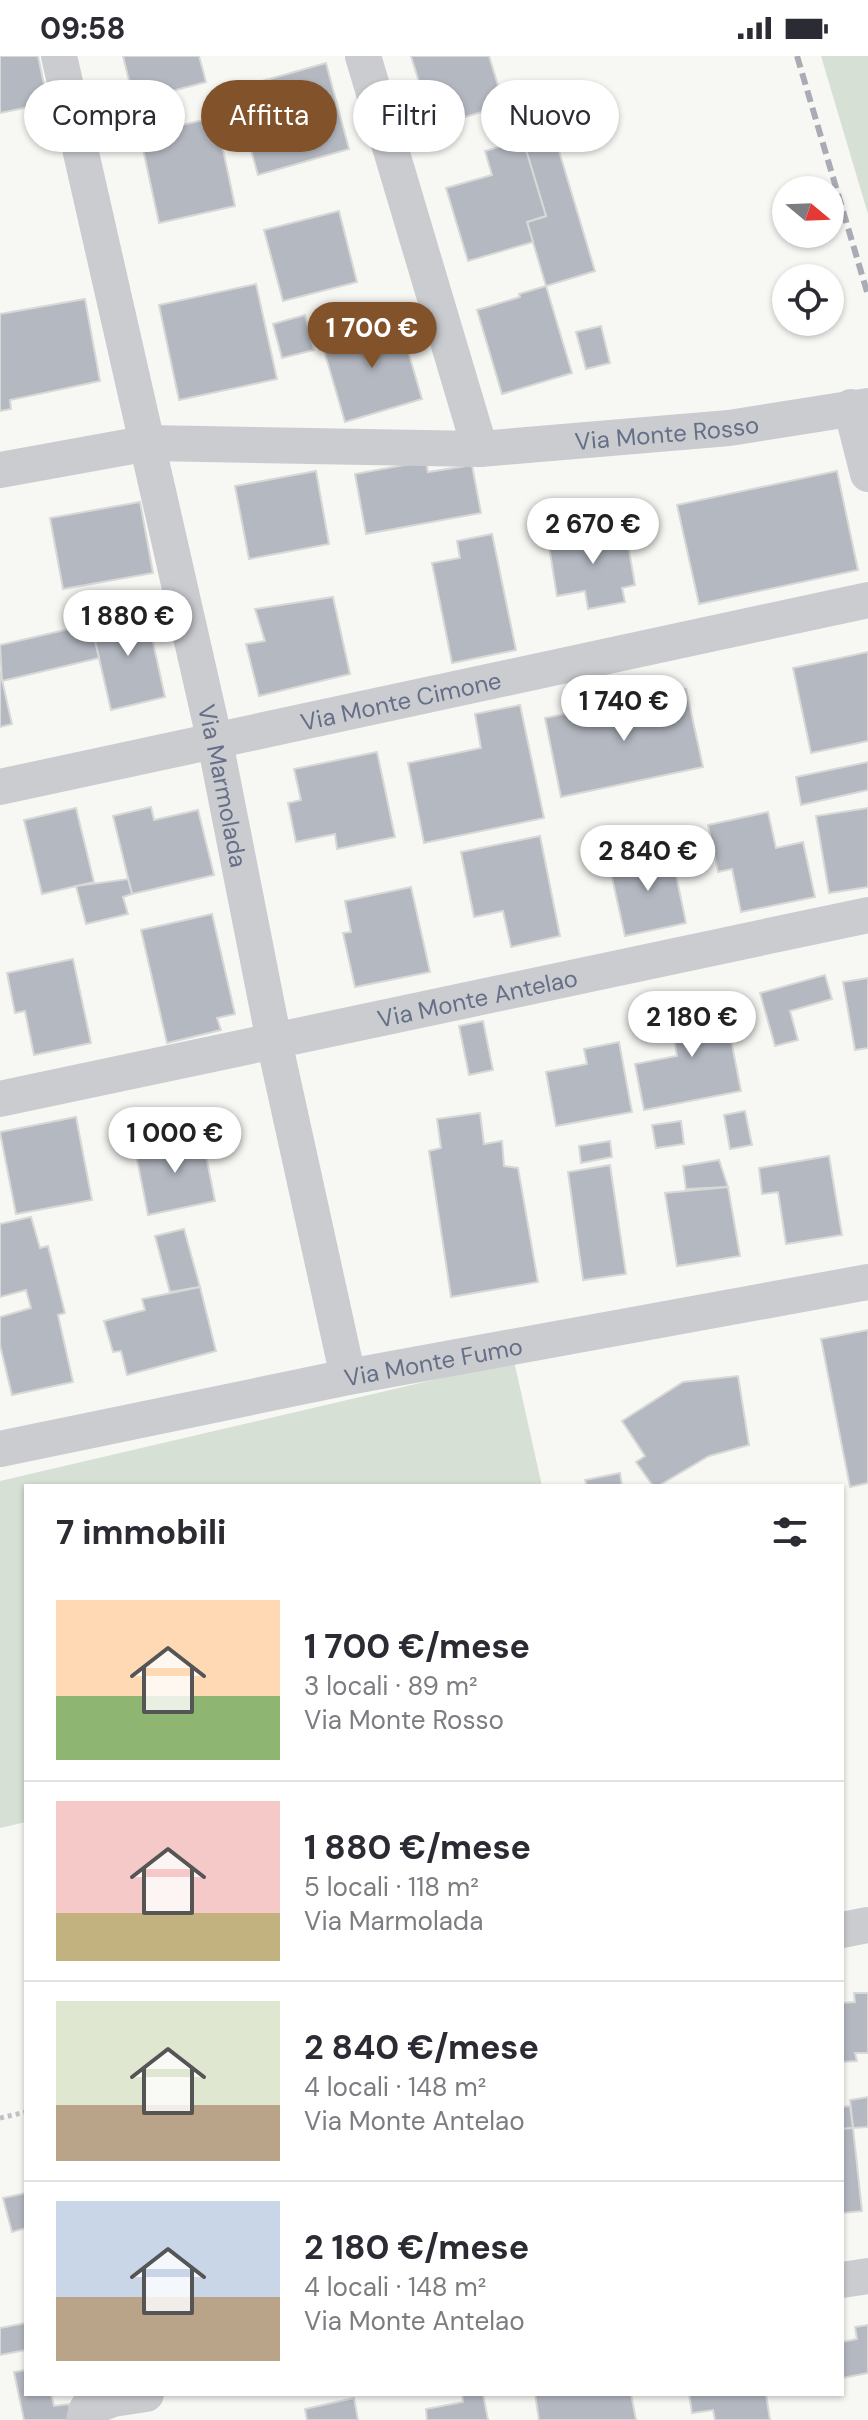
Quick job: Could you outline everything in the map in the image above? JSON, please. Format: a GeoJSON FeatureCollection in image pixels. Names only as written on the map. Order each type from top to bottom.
{"type":"FeatureCollection","features":[{"type":"Feature","properties":{"kind":"street","name":"Via Marmolada"},"geometry":{"type":"LineString","coordinates":[[59,56],[215,742],[274,1041],[348,1377]]}},
{"type":"Feature","properties":{"kind":"street"},"geometry":{"type":"LineString","coordinates":[[363,56],[480,449]]}},
{"type":"Feature","properties":{"kind":"street","name":"Via Monte Rosso"},"geometry":{"type":"LineString","coordinates":[[0,470],[149,443],[480,449],[729,428],[859,407]]}},
{"type":"Feature","properties":{"kind":"street"},"geometry":{"type":"LineString","coordinates":[[859,407],[868,474]]}},
{"type":"Feature","properties":{"kind":"street","name":"Via Monte Cimone"},"geometry":{"type":"LineString","coordinates":[[0,787],[868,600]]}},
{"type":"Feature","properties":{"kind":"street","name":"Via Monte Antelao"},"geometry":{"type":"LineString","coordinates":[[0,1099],[868,915]]}},
{"type":"Feature","properties":{"kind":"street","name":"Via Monte Fumo"},"geometry":{"type":"LineString","coordinates":[[0,1449],[348,1377],[868,1282]]}},
{"type":"Feature","properties":{"kind":"street"},"geometry":{"type":"LineString","coordinates":[[844,1930],[868,1925]]}},
{"type":"Feature","properties":{"kind":"street"},"geometry":{"type":"LineString","coordinates":[[844,2280],[868,2276]]}},
{"type":"Feature","properties":{"kind":"street"},"geometry":{"type":"LineString","coordinates":[[84,2420],[87,2409],[113,2399],[133,2396]]}},
{"type":"Feature","properties":{"kind":"path"},"geometry":{"type":"LineString","coordinates":[[0,2118],[24,2112]]}},
{"type":"Feature","properties":{"kind":"shaded area"},"geometry":{"type":"Polygon","coordinates":[[[821,56],[868,56],[868,214],[821,56]]]}},
{"type":"Feature","properties":{"kind":"shaded area"},"geometry":{"type":"Polygon","coordinates":[[[514,1361],[542,1484],[24,1484],[24,1822],[0,1828],[0,1481],[514,1361]]]}},
{"type":"Feature","properties":{"kind":"building"},"geometry":{"type":"Polygon","coordinates":[[[0,56],[38,56],[43,80],[24,80],[24,108],[0,113],[0,56]]]}},
{"type":"Feature","properties":{"kind":"building"},"geometry":{"type":"Polygon","coordinates":[[[123,56],[199,56],[205,80],[185,88],[185,80],[129,80],[123,56]]]}},
{"type":"Feature","properties":{"kind":"building"},"geometry":{"type":"Polygon","coordinates":[[[411,56],[489,56],[496,80],[481,80],[481,112],[465,117],[465,80],[418,80],[411,56]]]}},
{"type":"Feature","properties":{"kind":"building"},"geometry":{"type":"Polygon","coordinates":[[[326,63],[331,80],[266,80],[326,63]]]}},
{"type":"Feature","properties":{"kind":"building"},"geometry":{"type":"Polygon","coordinates":[[[337,104],[349,149],[258,175],[252,152],[337,152],[337,104]]]}},
{"type":"Feature","properties":{"kind":"building"},"geometry":{"type":"Polygon","coordinates":[[[201,121],[201,152],[223,152],[235,206],[159,223],[144,152],[185,152],[185,124],[201,121]]]}},
{"type":"Feature","properties":{"kind":"building"},"geometry":{"type":"Polygon","coordinates":[[[485,152],[527,152],[546,216],[527,222],[533,242],[468,261],[446,188],[492,175],[485,152]]]}},
{"type":"Feature","properties":{"kind":"building"},"geometry":{"type":"Polygon","coordinates":[[[527,152],[559,152],[595,271],[546,286],[527,222],[546,216],[527,152]]]}},
{"type":"Feature","properties":{"kind":"building"},"geometry":{"type":"Polygon","coordinates":[[[339,211],[357,282],[283,301],[264,230],[339,211]]]}},
{"type":"Feature","properties":{"kind":"building"},"geometry":{"type":"Polygon","coordinates":[[[256,284],[277,379],[179,400],[159,305],[256,284]]]}},
{"type":"Feature","properties":{"kind":"building"},"geometry":{"type":"Polygon","coordinates":[[[546,286],[572,373],[502,394],[477,310],[546,286]]]}},
{"type":"Feature","properties":{"kind":"building"},"geometry":{"type":"Polygon","coordinates":[[[85,299],[100,381],[10,400],[11,409],[0,411],[0,314],[85,299]]]}},
{"type":"Feature","properties":{"kind":"building"},"geometry":{"type":"Polygon","coordinates":[[[305,315],[314,350],[282,358],[273,324],[305,315]]]}},
{"type":"Feature","properties":{"kind":"building"},"geometry":{"type":"Polygon","coordinates":[[[398,317],[422,399],[345,422],[321,340],[398,317]]]}},
{"type":"Feature","properties":{"kind":"building"},"geometry":{"type":"Polygon","coordinates":[[[601,326],[610,363],[586,369],[576,332],[601,326]]]}},
{"type":"Feature","properties":{"kind":"building"},"geometry":{"type":"Polygon","coordinates":[[[426,461],[428,472],[472,465],[481,513],[366,534],[355,474],[426,461]]]}},
{"type":"Feature","properties":{"kind":"building"},"geometry":{"type":"Polygon","coordinates":[[[316,471],[329,544],[249,559],[235,486],[316,471]]]}},
{"type":"Feature","properties":{"kind":"building"},"geometry":{"type":"Polygon","coordinates":[[[837,471],[858,570],[699,604],[677,505],[837,471]]]}},
{"type":"Feature","properties":{"kind":"building"},"geometry":{"type":"Polygon","coordinates":[[[140,502],[153,573],[63,589],[50,518],[140,502]]]}},
{"type":"Feature","properties":{"kind":"building"},"geometry":{"type":"Polygon","coordinates":[[[625,527],[635,585],[622,588],[625,602],[588,609],[585,591],[557,596],[548,540],[625,527]]]}},
{"type":"Feature","properties":{"kind":"building"},"geometry":{"type":"Polygon","coordinates":[[[492,534],[516,650],[452,663],[432,563],[460,558],[457,541],[492,534]]]}},
{"type":"Feature","properties":{"kind":"building"},"geometry":{"type":"Polygon","coordinates":[[[333,597],[350,674],[259,696],[246,644],[265,641],[255,609],[333,597]]]}},
{"type":"Feature","properties":{"kind":"building"},"geometry":{"type":"Polygon","coordinates":[[[145,606],[165,697],[111,710],[90,619],[145,606]]]}},
{"type":"Feature","properties":{"kind":"building"},"geometry":{"type":"Polygon","coordinates":[[[91,624],[99,658],[2,681],[0,645],[91,624]]]}},
{"type":"Feature","properties":{"kind":"building"},"geometry":{"type":"Polygon","coordinates":[[[868,652],[868,741],[811,753],[793,668],[868,652]]]}},
{"type":"Feature","properties":{"kind":"building"},"geometry":{"type":"Polygon","coordinates":[[[0,671],[12,724],[0,727],[0,671]]]}},
{"type":"Feature","properties":{"kind":"building"},"geometry":{"type":"Polygon","coordinates":[[[686,689],[703,767],[561,797],[545,718],[686,689]]]}},
{"type":"Feature","properties":{"kind":"building"},"geometry":{"type":"Polygon","coordinates":[[[520,705],[544,818],[424,843],[408,763],[481,748],[475,714],[520,705]]]}},
{"type":"Feature","properties":{"kind":"building"},"geometry":{"type":"Polygon","coordinates":[[[377,752],[395,837],[337,849],[335,834],[296,842],[288,803],[301,800],[294,769],[377,752]]]}},
{"type":"Feature","properties":{"kind":"building"},"geometry":{"type":"Polygon","coordinates":[[[868,762],[868,790],[801,805],[796,777],[868,762]]]}},
{"type":"Feature","properties":{"kind":"building"},"geometry":{"type":"Polygon","coordinates":[[[151,807],[154,820],[198,810],[214,875],[132,894],[113,816],[151,807]]]}},
{"type":"Feature","properties":{"kind":"building"},"geometry":{"type":"Polygon","coordinates":[[[76,808],[94,882],[42,894],[24,820],[76,808]]]}},
{"type":"Feature","properties":{"kind":"building"},"geometry":{"type":"Polygon","coordinates":[[[868,808],[868,887],[829,893],[816,816],[868,808]]]}},
{"type":"Feature","properties":{"kind":"building"},"geometry":{"type":"Polygon","coordinates":[[[768,812],[776,848],[803,842],[815,897],[741,912],[732,869],[718,872],[708,825],[768,812]]]}},
{"type":"Feature","properties":{"kind":"building"},"geometry":{"type":"Polygon","coordinates":[[[540,836],[560,936],[511,947],[503,911],[474,917],[461,852],[540,836]]]}},
{"type":"Feature","properties":{"kind":"building"},"geometry":{"type":"Polygon","coordinates":[[[671,851],[686,923],[625,936],[609,864],[671,851]]]}},
{"type":"Feature","properties":{"kind":"building"},"geometry":{"type":"Polygon","coordinates":[[[128,879],[132,894],[123,897],[128,914],[86,924],[76,886],[128,879]]]}},
{"type":"Feature","properties":{"kind":"building"},"geometry":{"type":"Polygon","coordinates":[[[411,887],[430,972],[355,987],[343,933],[351,932],[345,901],[411,887]]]}},
{"type":"Feature","properties":{"kind":"building"},"geometry":{"type":"Polygon","coordinates":[[[212,914],[235,1014],[217,1018],[221,1030],[167,1043],[141,930],[212,914]]]}},
{"type":"Feature","properties":{"kind":"building"},"geometry":{"type":"Polygon","coordinates":[[[73,959],[91,1043],[34,1055],[25,1011],[15,1013],[7,973],[73,959]]]}},
{"type":"Feature","properties":{"kind":"building"},"geometry":{"type":"Polygon","coordinates":[[[825,975],[832,999],[790,1011],[798,1040],[775,1046],[760,993],[825,975]]]}},
{"type":"Feature","properties":{"kind":"building"},"geometry":{"type":"Polygon","coordinates":[[[868,978],[868,1048],[855,1050],[843,982],[868,978]]]}},
{"type":"Feature","properties":{"kind":"building"},"geometry":{"type":"Polygon","coordinates":[[[723,999],[741,1091],[644,1110],[635,1064],[677,1056],[669,1009],[723,999]]]}},
{"type":"Feature","properties":{"kind":"building"},"geometry":{"type":"Polygon","coordinates":[[[483,1021],[493,1070],[469,1075],[459,1026],[483,1021]]]}},
{"type":"Feature","properties":{"kind":"building"},"geometry":{"type":"Polygon","coordinates":[[[619,1042],[632,1112],[556,1126],[546,1072],[587,1064],[584,1049],[619,1042]]]}},
{"type":"Feature","properties":{"kind":"building"},"geometry":{"type":"Polygon","coordinates":[[[745,1111],[752,1145],[730,1149],[724,1115],[745,1111]]]}},
{"type":"Feature","properties":{"kind":"building"},"geometry":{"type":"Polygon","coordinates":[[[480,1113],[484,1144],[502,1141],[504,1166],[518,1168],[538,1282],[451,1297],[429,1151],[441,1148],[437,1119],[480,1113]]]}},
{"type":"Feature","properties":{"kind":"building"},"geometry":{"type":"Polygon","coordinates":[[[76,1117],[92,1200],[16,1214],[0,1132],[76,1117]]]}},
{"type":"Feature","properties":{"kind":"building"},"geometry":{"type":"Polygon","coordinates":[[[681,1121],[684,1144],[656,1148],[652,1125],[681,1121]]]}},
{"type":"Feature","properties":{"kind":"building"},"geometry":{"type":"Polygon","coordinates":[[[202,1135],[215,1201],[148,1215],[135,1149],[202,1135]]]}},
{"type":"Feature","properties":{"kind":"building"},"geometry":{"type":"Polygon","coordinates":[[[610,1141],[612,1157],[581,1163],[579,1146],[610,1141]]]}},
{"type":"Feature","properties":{"kind":"building"},"geometry":{"type":"Polygon","coordinates":[[[829,1156],[842,1235],[786,1244],[778,1192],[762,1194],[759,1168],[829,1156]]]}},
{"type":"Feature","properties":{"kind":"building"},"geometry":{"type":"Polygon","coordinates":[[[719,1160],[728,1187],[686,1189],[683,1166],[719,1160]]]}},
{"type":"Feature","properties":{"kind":"building"},"geometry":{"type":"Polygon","coordinates":[[[610,1165],[626,1274],[583,1280],[568,1172],[610,1165]]]}},
{"type":"Feature","properties":{"kind":"building"},"geometry":{"type":"Polygon","coordinates":[[[728,1187],[740,1256],[677,1266],[665,1193],[728,1187]]]}},
{"type":"Feature","properties":{"kind":"building"},"geometry":{"type":"Polygon","coordinates":[[[31,1217],[40,1248],[48,1246],[65,1313],[58,1315],[73,1382],[12,1395],[0,1345],[0,1317],[31,1308],[26,1290],[0,1297],[0,1224],[31,1217]]]}},
{"type":"Feature","properties":{"kind":"building"},"geometry":{"type":"Polygon","coordinates":[[[184,1229],[200,1287],[170,1292],[155,1236],[184,1229]]]}},
{"type":"Feature","properties":{"kind":"building"},"geometry":{"type":"Polygon","coordinates":[[[200,1287],[216,1351],[127,1375],[121,1351],[113,1352],[104,1321],[145,1310],[142,1299],[200,1287]]]}},
{"type":"Feature","properties":{"kind":"building"},"geometry":{"type":"Polygon","coordinates":[[[868,1330],[868,1483],[850,1487],[821,1339],[868,1330]]]}},
{"type":"Feature","properties":{"kind":"building"},"geometry":{"type":"Polygon","coordinates":[[[738,1376],[749,1445],[709,1456],[661,1484],[652,1484],[636,1462],[645,1456],[622,1421],[683,1382],[738,1376]]]}},
{"type":"Feature","properties":{"kind":"building"},"geometry":{"type":"Polygon","coordinates":[[[620,1473],[622,1484],[586,1484],[585,1480],[620,1473]]]}},
{"type":"Feature","properties":{"kind":"building"},"geometry":{"type":"Polygon","coordinates":[[[854,1993],[868,1993],[868,2053],[855,2053],[857,2061],[844,2062],[844,2003],[855,2002],[854,1993]]]}},
{"type":"Feature","properties":{"kind":"building"},"geometry":{"type":"Polygon","coordinates":[[[868,2097],[868,2127],[853,2128],[850,2100],[868,2097]]]}},
{"type":"Feature","properties":{"kind":"building"},"geometry":{"type":"Polygon","coordinates":[[[850,2106],[853,2128],[844,2129],[844,2107],[850,2106]]]}},
{"type":"Feature","properties":{"kind":"building"},"geometry":{"type":"Polygon","coordinates":[[[853,2128],[862,2211],[844,2213],[844,2129],[853,2128]]]}},
{"type":"Feature","properties":{"kind":"building"},"geometry":{"type":"Polygon","coordinates":[[[24,2193],[24,2229],[12,2232],[3,2198],[24,2193]]]}},
{"type":"Feature","properties":{"kind":"building"},"geometry":{"type":"Polygon","coordinates":[[[24,2323],[24,2350],[0,2355],[0,2328],[24,2323]]]}},
{"type":"Feature","properties":{"kind":"building"},"geometry":{"type":"Polygon","coordinates":[[[868,2325],[868,2373],[844,2378],[844,2342],[857,2339],[855,2327],[868,2325]]]}},
{"type":"Feature","properties":{"kind":"building"},"geometry":{"type":"Polygon","coordinates":[[[24,2370],[24,2396],[52,2396],[54,2406],[69,2404],[72,2420],[24,2420],[14,2372],[24,2370]]]}},
{"type":"Feature","properties":{"kind":"building"},"geometry":{"type":"Polygon","coordinates":[[[462,2396],[483,2396],[488,2420],[427,2420],[426,2409],[463,2402],[462,2396]]]}},
{"type":"Feature","properties":{"kind":"building"},"geometry":{"type":"Polygon","coordinates":[[[535,2396],[631,2396],[636,2420],[539,2420],[535,2396]]]}},
{"type":"Feature","properties":{"kind":"building"},"geometry":{"type":"Polygon","coordinates":[[[689,2396],[766,2396],[770,2420],[715,2420],[713,2410],[692,2413],[689,2396]]]}},
{"type":"Feature","properties":{"kind":"building"},"geometry":{"type":"Polygon","coordinates":[[[354,2398],[358,2420],[307,2420],[305,2409],[354,2398]]]}},
{"type":"Feature","properties":{"kind":"railway"},"geometry":{"type":"LineString","coordinates":[[797,56],[868,295]]}}]}
